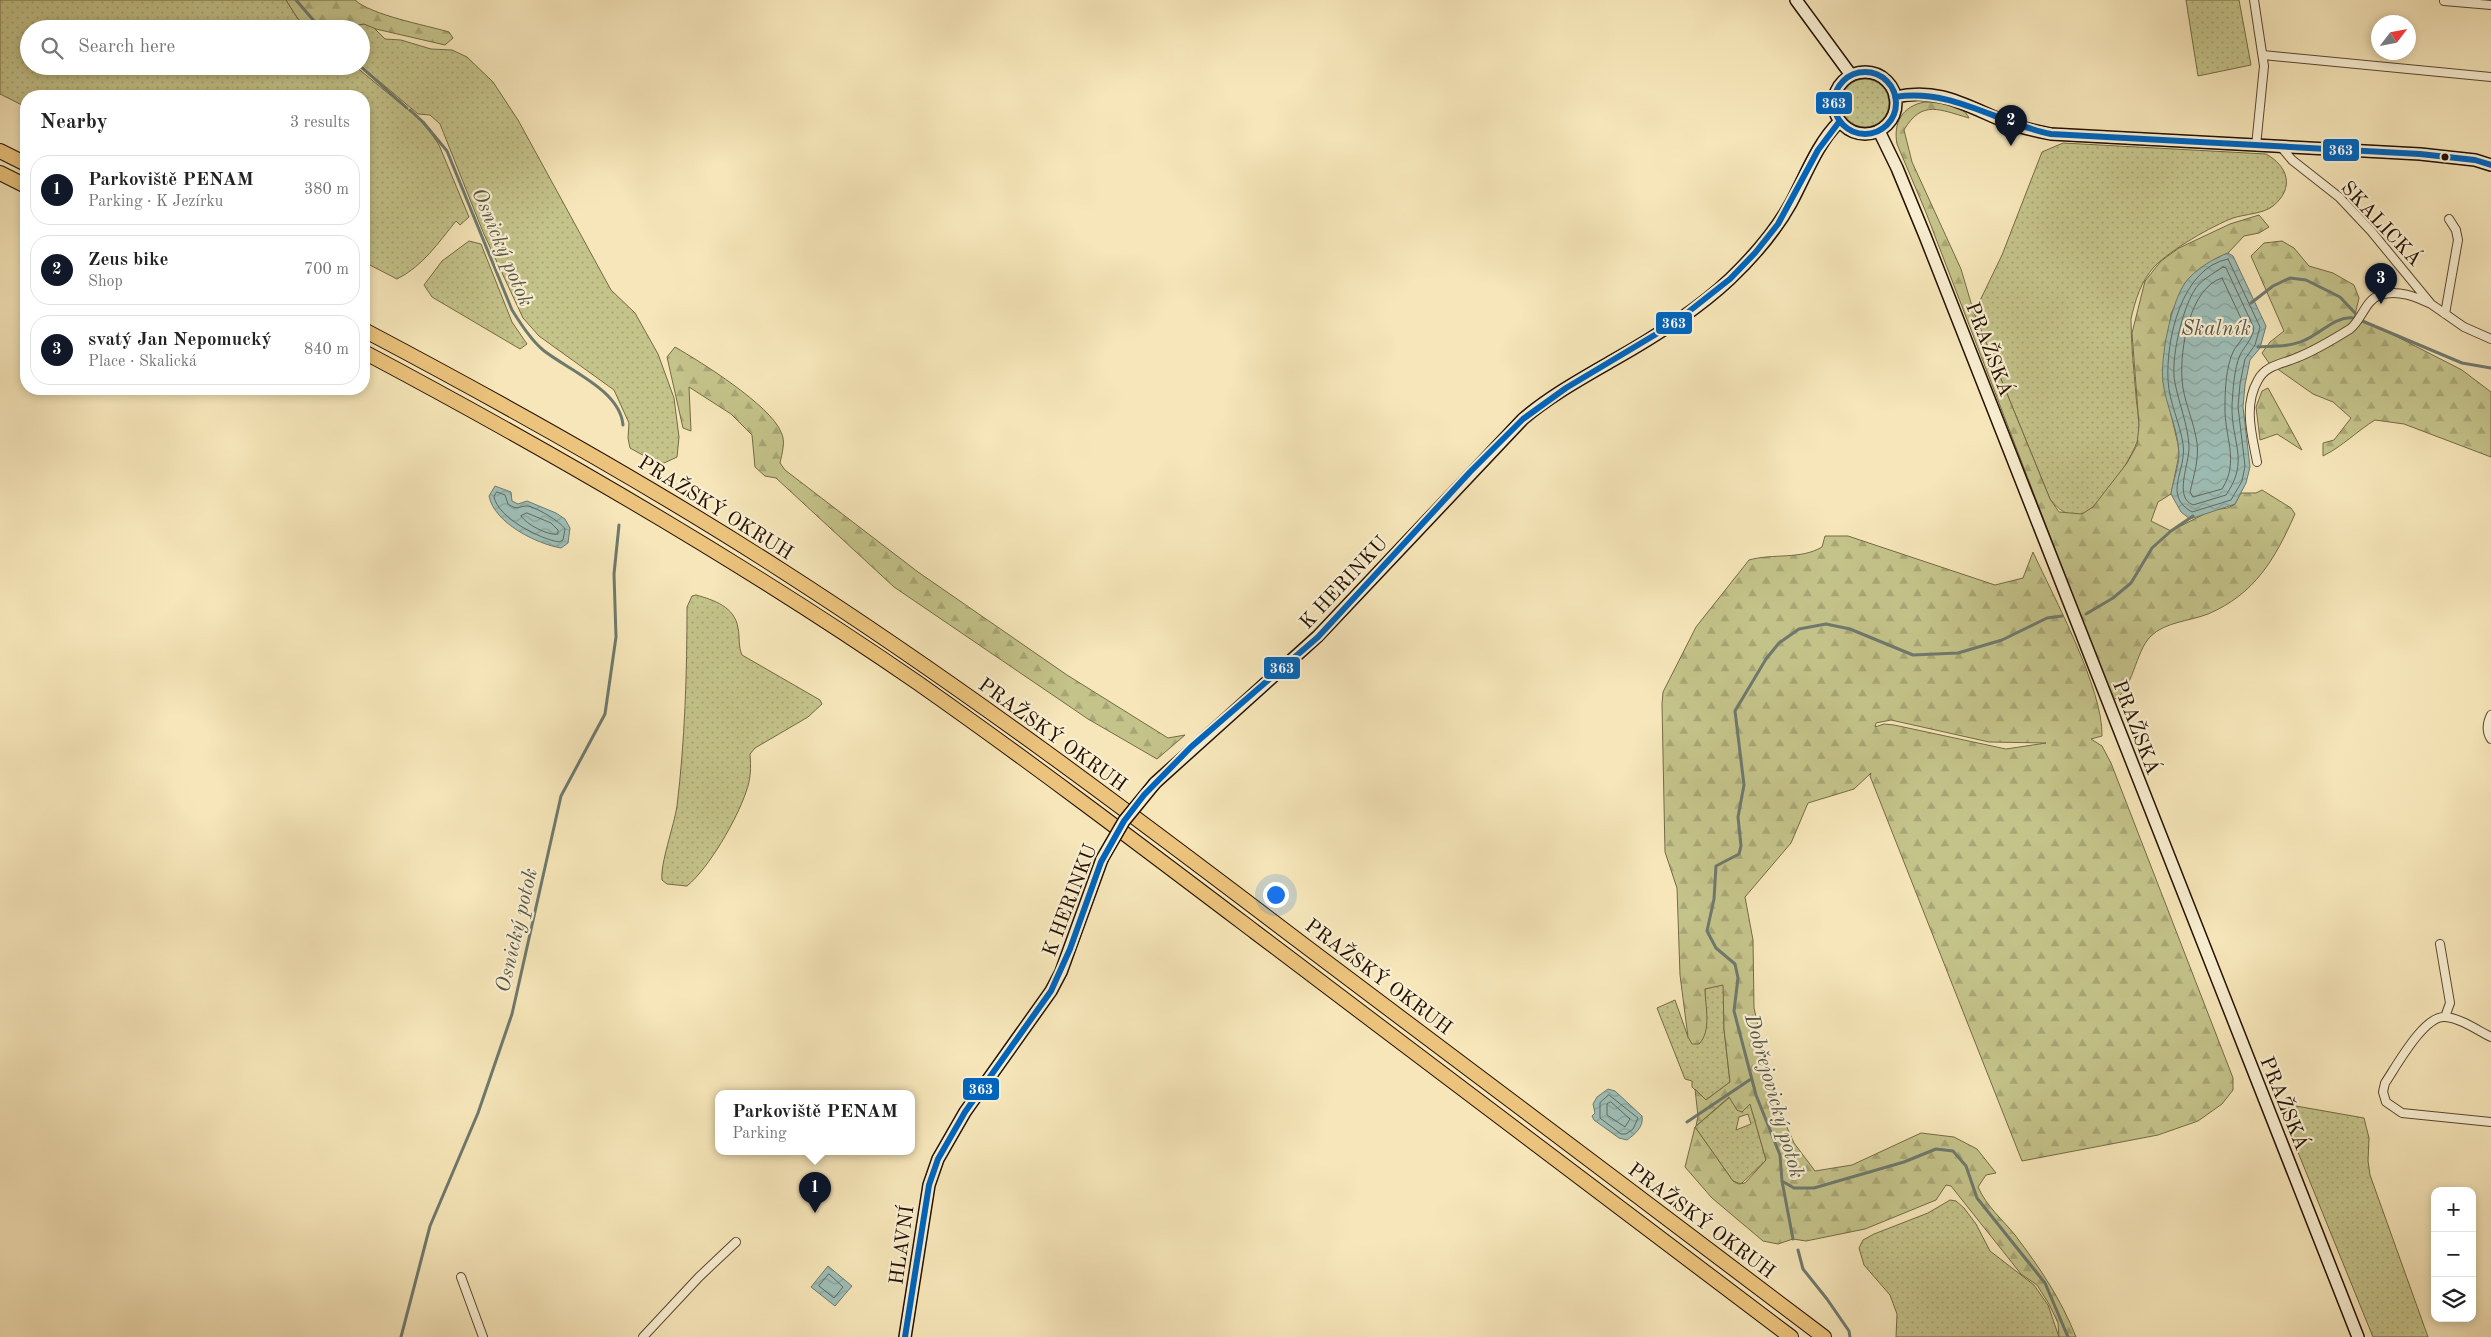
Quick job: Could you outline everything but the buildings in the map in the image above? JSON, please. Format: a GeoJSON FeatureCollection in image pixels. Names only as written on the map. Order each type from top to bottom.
{"type":"FeatureCollection","features":[{"type":"Feature","properties":{"kind":"highway"},"geometry":{"type":"LineString","coordinates":[[0,151],[20,161]]}},
{"type":"Feature","properties":{"kind":"highway"},"geometry":{"type":"LineString","coordinates":[[0,173],[20,183]]}},
{"type":"Feature","properties":{"kind":"highway","name":"PRAŽSKÝ OKRUH"},"geometry":{"type":"LineString","coordinates":[[370,333],[490,397],[596,457],[705,522],[862,623],[1057,760],[1824,1337]]}},
{"type":"Feature","properties":{"kind":"highway","name":"PRAŽSKÝ OKRUH"},"geometry":{"type":"LineString","coordinates":[[370,355],[481,414],[596,479],[704,544],[916,682],[1044,774],[1791,1337]]}},
{"type":"Feature","properties":{"kind":"street"},"geometry":{"type":"LineString","coordinates":[[1796,0],[1851,76]]}},
{"type":"Feature","properties":{"kind":"street"},"geometry":{"type":"LineString","coordinates":[[2254,0],[2263,55],[2256,146]]}},
{"type":"Feature","properties":{"kind":"street"},"geometry":{"type":"LineString","coordinates":[[2444,1],[2491,6]]}},
{"type":"Feature","properties":{"kind":"street"},"geometry":{"type":"LineString","coordinates":[[2263,55],[2491,77]]}},
{"type":"Feature","properties":{"kind":"street"},"geometry":{"type":"LineString","coordinates":[[1865,72],[1876,74],[1888,83],[1895,97],[1895,108],[1892,118],[1879,131],[1868,134],[1857,134],[1847,129],[1839,122],[1834,108],[1834,96],[1839,85],[1851,76],[1865,72]]}},
{"type":"Feature","properties":{"kind":"street"},"geometry":{"type":"LineString","coordinates":[[1895,97],[1917,93],[1947,97],[2016,126],[2051,134],[2449,157],[2491,165]]}},
{"type":"Feature","properties":{"kind":"street","name":"K HERINKU"},"geometry":{"type":"LineString","coordinates":[[938,1159],[965,1112],[1051,991],[1061,972],[1102,859],[1124,821],[1155,782],[1318,636],[1520,422],[1546,400],[1632,350],[1715,293],[1768,239],[1790,205],[1824,141],[1839,122]]}},
{"type":"Feature","properties":{"kind":"street","name":"PRAŽSKÁ"},"geometry":{"type":"LineString","coordinates":[[1879,131],[1897,168],[1925,236],[2358,1337]]}},
{"type":"Feature","properties":{"kind":"street","name":"SKALICKÁ"},"geometry":{"type":"LineString","coordinates":[[2282,148],[2292,160],[2339,197],[2431,304]]}},
{"type":"Feature","properties":{"kind":"street","name":"SKALICKÁ"},"geometry":{"type":"LineString","coordinates":[[2446,314],[2458,240],[2456,230],[2449,219]]}},
{"type":"Feature","properties":{"kind":"street","name":"SKALICKÁ"},"geometry":{"type":"LineString","coordinates":[[2257,462],[2249,410],[2257,382],[2263,373],[2282,362],[2295,359],[2352,328],[2372,299],[2380,295],[2410,294],[2431,304],[2464,327],[2491,339]]}},
{"type":"Feature","properties":{"kind":"street"},"geometry":{"type":"LineString","coordinates":[[2491,715],[2488,721],[2488,733],[2491,739]]}},
{"type":"Feature","properties":{"kind":"street"},"geometry":{"type":"LineString","coordinates":[[2440,944],[2450,1003],[2445,1017]]}},
{"type":"Feature","properties":{"kind":"street"},"geometry":{"type":"LineString","coordinates":[[2491,1037],[2445,1017],[2435,1018],[2424,1026],[2385,1083],[2383,1092],[2386,1102],[2402,1113],[2491,1122]]}},
{"type":"Feature","properties":{"kind":"street","name":"HLAVNÍ"},"geometry":{"type":"LineString","coordinates":[[905,1337],[929,1185],[938,1159]]}},
{"type":"Feature","properties":{"kind":"street"},"geometry":{"type":"LineString","coordinates":[[643,1337],[699,1277],[736,1242]]}},
{"type":"Feature","properties":{"kind":"street"},"geometry":{"type":"LineString","coordinates":[[461,1276],[483,1337]]}},
{"type":"Feature","properties":{"kind":"green space"},"geometry":{"type":"Polygon","coordinates":[[[0,0],[286,0],[299,20],[20,20],[20,75],[366,75],[418,118],[431,133],[439,145],[469,217],[460,225],[456,221],[415,268],[397,279],[370,265],[370,90],[20,90],[20,104],[0,94],[0,0]]]}},
{"type":"Feature","properties":{"kind":"green space"},"geometry":{"type":"Polygon","coordinates":[[[286,0],[355,0],[385,15],[449,32],[453,38],[445,45],[376,29],[370,26],[370,20],[298,19],[286,0]]]}},
{"type":"Feature","properties":{"kind":"green space"},"geometry":{"type":"Polygon","coordinates":[[[2186,0],[2239,0],[2251,65],[2198,76],[2186,0]]]}},
{"type":"Feature","properties":{"kind":"green space"},"geometry":{"type":"Polygon","coordinates":[[[370,26],[385,39],[401,40],[431,49],[452,50],[467,57],[493,82],[518,120],[611,290],[635,313],[658,354],[674,398],[679,437],[677,457],[662,464],[630,448],[628,438],[629,423],[614,390],[539,336],[523,318],[483,232],[440,124],[430,115],[418,114],[370,74],[370,26]]]}},
{"type":"Feature","properties":{"kind":"green space"},"geometry":{"type":"Polygon","coordinates":[[[1860,79],[1870,79],[1882,86],[1889,98],[1889,108],[1882,120],[1870,127],[1860,127],[1852,123],[1845,116],[1841,108],[1841,98],[1845,90],[1852,83],[1860,79]]]}},
{"type":"Feature","properties":{"kind":"green space"},"geometry":{"type":"Polygon","coordinates":[[[1925,102],[1956,107],[1966,113],[1969,118],[1940,110],[1925,110],[1911,120],[1904,130],[1912,162],[1961,269],[1974,313],[2050,499],[2059,512],[2082,514],[2093,507],[2127,463],[2137,445],[2139,425],[2132,333],[2145,281],[2161,261],[2179,248],[2230,224],[2259,215],[2269,227],[2259,233],[2244,236],[2228,253],[2206,265],[2185,283],[2171,314],[2163,381],[2179,455],[2171,494],[2158,502],[2151,521],[2171,531],[2212,510],[2228,508],[2235,504],[2241,493],[2256,493],[2262,490],[2291,508],[2295,514],[2280,546],[2262,573],[2251,585],[2224,606],[2208,614],[2163,628],[2151,636],[2141,651],[2125,689],[2120,696],[2113,700],[1925,210],[1897,144],[1896,129],[1901,117],[1910,107],[1925,102]]]}},
{"type":"Feature","properties":{"kind":"green space"},"geometry":{"type":"Polygon","coordinates":[[[2063,143],[2266,154],[2274,159],[2284,171],[2286,178],[2284,192],[2280,199],[2269,209],[2233,218],[2203,233],[2180,246],[2161,260],[2145,278],[2131,319],[2139,425],[2137,442],[2125,465],[2098,502],[2089,510],[2077,515],[2064,512],[2050,499],[1974,313],[2002,255],[2042,152],[2063,143]]]}},
{"type":"Feature","properties":{"kind":"green space"},"geometry":{"type":"Polygon","coordinates":[[[469,241],[481,244],[512,322],[527,344],[520,349],[432,297],[424,285],[442,261],[469,241]]]}},
{"type":"Feature","properties":{"kind":"green space"},"geometry":{"type":"Polygon","coordinates":[[[2282,241],[2294,248],[2309,266],[2333,273],[2354,285],[2359,298],[2354,319],[2380,328],[2462,370],[2491,392],[2491,457],[2404,424],[2375,420],[2323,456],[2323,443],[2334,440],[2351,418],[2333,402],[2313,394],[2269,363],[2262,353],[2270,342],[2284,331],[2251,256],[2264,243],[2282,241]]]}},
{"type":"Feature","properties":{"kind":"green space"},"geometry":{"type":"Polygon","coordinates":[[[675,347],[734,385],[763,409],[774,421],[783,439],[780,463],[785,470],[918,572],[1067,675],[1168,738],[1185,735],[1157,759],[1088,719],[894,587],[776,478],[765,476],[755,467],[752,435],[731,414],[689,387],[691,431],[683,428],[667,357],[675,347]]]}},
{"type":"Feature","properties":{"kind":"green space"},"geometry":{"type":"Polygon","coordinates":[[[2268,388],[2302,450],[2277,434],[2260,440],[2256,407],[2262,391],[2268,388]]]}},
{"type":"Feature","properties":{"kind":"green space"},"geometry":{"type":"Polygon","coordinates":[[[1825,536],[1848,536],[1995,585],[2023,578],[2033,552],[2076,643],[2095,693],[2102,736],[2091,739],[2102,746],[2111,763],[2233,1078],[2233,1090],[2222,1104],[2198,1121],[2158,1135],[2022,1161],[1870,776],[1871,773],[1854,789],[1808,803],[1791,843],[1745,897],[1753,940],[1754,1008],[1770,1080],[1777,1105],[1794,1143],[1815,1171],[1852,1165],[1921,1133],[1954,1137],[1977,1149],[1996,1173],[1986,1175],[1978,1187],[1990,1207],[2015,1235],[2041,1272],[2064,1310],[2076,1337],[2059,1337],[2058,1323],[2037,1285],[2021,1274],[1951,1186],[1946,1185],[1936,1200],[1865,1229],[1806,1241],[1793,1239],[1778,1244],[1763,1241],[1712,1198],[1685,1167],[1695,1127],[1733,1181],[1739,1184],[1745,1183],[1766,1160],[1750,1104],[1742,1112],[1737,1110],[1729,1097],[1696,1126],[1698,1116],[1695,1089],[1706,1100],[1730,1082],[1724,1029],[1723,985],[1705,989],[1707,1025],[1703,1039],[1699,1044],[1692,1044],[1688,1037],[1680,975],[1677,888],[1665,852],[1663,692],[1696,627],[1749,560],[1805,554],[1822,547],[1825,536]],[[1891,720],[1876,723],[1875,727],[1884,724],[1894,725],[2006,749],[2046,743],[1989,742],[1891,720]]]}},
{"type":"Feature","properties":{"kind":"green space"},"geometry":{"type":"Polygon","coordinates":[[[696,595],[716,602],[733,615],[738,628],[742,655],[820,700],[822,704],[808,717],[755,748],[750,754],[749,782],[736,816],[704,868],[687,886],[667,884],[662,880],[662,873],[677,806],[680,781],[687,657],[687,607],[692,596],[696,595]]]}},
{"type":"Feature","properties":{"kind":"green space"},"geometry":{"type":"Polygon","coordinates":[[[1721,984],[1724,985],[1724,1029],[1730,1082],[1706,1100],[1692,1087],[1692,1081],[1685,1079],[1657,1008],[1675,1000],[1688,1037],[1706,1019],[1705,989],[1721,984]]]}},
{"type":"Feature","properties":{"kind":"green space"},"geometry":{"type":"Polygon","coordinates":[[[1730,1097],[1737,1110],[1742,1111],[1750,1103],[1766,1160],[1741,1184],[1733,1181],[1695,1127],[1730,1097]],[[1748,1114],[1739,1117],[1736,1130],[1751,1124],[1748,1114]]]}},
{"type":"Feature","properties":{"kind":"green space"},"geometry":{"type":"Polygon","coordinates":[[[2296,1106],[2364,1118],[2369,1138],[2368,1161],[2370,1175],[2428,1337],[2373,1337],[2280,1108],[2296,1106]]]}},
{"type":"Feature","properties":{"kind":"green space"},"geometry":{"type":"Polygon","coordinates":[[[1950,1200],[1956,1201],[1964,1208],[1976,1224],[1990,1251],[2034,1285],[2048,1305],[2059,1337],[1896,1337],[1897,1314],[1890,1295],[1864,1265],[1859,1248],[1863,1240],[1874,1234],[1928,1213],[1950,1200]]]}},
{"type":"Feature","properties":{"kind":"water","name":"Skalník"},"geometry":{"type":"Polygon","coordinates":[[[2228,253],[2233,256],[2266,326],[2260,348],[2250,360],[2245,385],[2243,407],[2250,467],[2246,483],[2235,504],[2190,519],[2181,512],[2171,494],[2179,453],[2163,382],[2165,345],[2175,304],[2185,283],[2205,265],[2228,253]]]}},
{"type":"Feature","properties":{"kind":"water"},"geometry":{"type":"Polygon","coordinates":[[[495,486],[511,492],[512,501],[518,504],[527,501],[556,513],[565,519],[570,528],[568,543],[561,548],[551,546],[518,531],[499,515],[493,506],[489,496],[495,486]]]}},
{"type":"Feature","properties":{"kind":"water"},"geometry":{"type":"Polygon","coordinates":[[[1608,1089],[1615,1091],[1642,1116],[1642,1124],[1636,1133],[1627,1140],[1619,1138],[1594,1120],[1592,1116],[1595,1113],[1593,1104],[1597,1097],[1608,1089]]]}},
{"type":"Feature","properties":{"kind":"water"},"geometry":{"type":"Polygon","coordinates":[[[828,1266],[852,1286],[835,1306],[811,1287],[828,1266]]]}},
{"type":"Feature","properties":{"kind":"waterway","name":"Osnický potok"},"geometry":{"type":"LineString","coordinates":[[296,0],[313,20]]}},
{"type":"Feature","properties":{"kind":"waterway","name":"Osnický potok"},"geometry":{"type":"LineString","coordinates":[[370,75],[407,108]]}},
{"type":"Feature","properties":{"kind":"waterway","name":"Osnický potok"},"geometry":{"type":"LineString","coordinates":[[410,110],[423,122],[447,151],[512,310],[534,342],[553,358],[591,382],[613,401],[620,413],[623,425]]}},
{"type":"Feature","properties":{"kind":"waterway","name":"Dobřejovický potok"},"geometry":{"type":"LineString","coordinates":[[2251,303],[2273,286],[2290,278],[2306,280],[2340,297],[2355,313]]}},
{"type":"Feature","properties":{"kind":"waterway"},"geometry":{"type":"LineString","coordinates":[[2258,347],[2293,344],[2311,337],[2334,322],[2354,318]]}},
{"type":"Feature","properties":{"kind":"waterway","name":"Dobřejovický potok"},"geometry":{"type":"LineString","coordinates":[[2360,320],[2462,363],[2491,368]]}},
{"type":"Feature","properties":{"kind":"waterway","name":"Dobřejovický potok"},"geometry":{"type":"LineString","coordinates":[[2086,614],[2113,598],[2131,583],[2152,548],[2171,531],[2193,516]]}},
{"type":"Feature","properties":{"kind":"waterway","name":"Osnický potok"},"geometry":{"type":"LineString","coordinates":[[401,1337],[430,1226],[478,1113],[512,1014],[561,796],[605,714],[616,637],[614,574],[619,525]]}},
{"type":"Feature","properties":{"kind":"waterway","name":"Dobřejovický potok"},"geometry":{"type":"LineString","coordinates":[[1793,1239],[1782,1181],[1780,1155],[1756,1095],[1734,1011],[1738,978],[1735,964],[1716,948],[1707,931],[1714,899],[1716,866],[1739,854],[1741,846],[1738,817],[1744,785],[1735,711],[1766,659],[1779,643],[1799,629],[1826,624],[1850,629],[1913,655],[1958,653],[2002,640],[2047,618],[2062,616]]}},
{"type":"Feature","properties":{"kind":"waterway"},"geometry":{"type":"LineString","coordinates":[[1687,1122],[1751,1079]]}},
{"type":"Feature","properties":{"kind":"waterway"},"geometry":{"type":"LineString","coordinates":[[1782,1181],[1794,1188],[1814,1188],[1904,1162],[1936,1149],[1953,1151],[1966,1166],[1977,1198],[2045,1283],[2068,1337]]}},
{"type":"Feature","properties":{"kind":"waterway","name":"Dobřejovický potok"},"geometry":{"type":"LineString","coordinates":[[1798,1250],[1803,1269],[1827,1299],[1849,1331],[1850,1337]]}},
{"type":"Feature","properties":{"kind":"transit line","name":"363"},"geometry":{"type":"LineString","coordinates":[[1865,72],[1877,74],[1887,81],[1894,91],[1896,103],[1894,115],[1887,125],[1877,132],[1865,134],[1853,132],[1843,125],[1836,115],[1834,103],[1836,91],[1843,81],[1853,74],[1865,72]]}},
{"type":"Feature","properties":{"kind":"transit line","name":"363"},"geometry":{"type":"LineString","coordinates":[[1895,97],[1936,97],[2051,134],[2420,154],[2475,160],[2491,165]]}},
{"type":"Feature","properties":{"kind":"transit line","name":"363"},"geometry":{"type":"LineString","coordinates":[[905,1337],[929,1185],[938,1159],[965,1112],[1051,991],[1070,949],[1101,862],[1124,821],[1144,795],[1191,747],[1318,637],[1470,472],[1523,419],[1566,388],[1673,324],[1730,279],[1755,253],[1778,224],[1818,150],[1839,122]]}},
{"type":"Feature","properties":{"kind":"place","name":"Zeus bike"},"geometry":{"type":"Point","coordinates":[2011,146]}},
{"type":"Feature","properties":{"kind":"place","name":"svatý Jan Nepomucký"},"geometry":{"type":"Point","coordinates":[2381,304]}},
{"type":"Feature","properties":{"kind":"place","name":"Parkoviště PENAM"},"geometry":{"type":"Point","coordinates":[815,1213]}}]}
